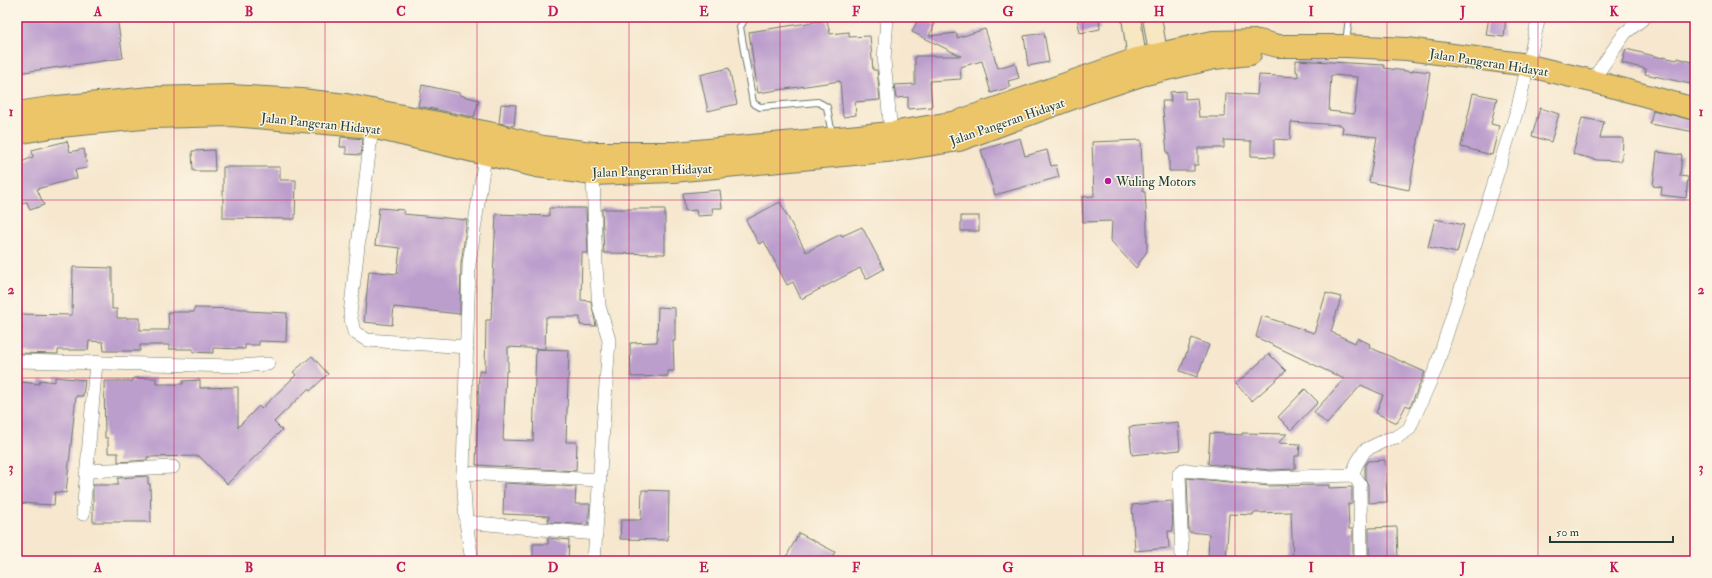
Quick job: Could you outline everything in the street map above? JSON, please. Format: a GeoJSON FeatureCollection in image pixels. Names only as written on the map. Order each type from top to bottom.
{"type":"FeatureCollection","features":[{"type":"Feature","properties":{"kind":"highway","name":"Jalan Pangeran Hidayat"},"geometry":{"type":"LineString","coordinates":[[347,114],[372,127],[487,143],[543,147],[592,153],[676,153],[833,140],[891,133],[957,122],[1161,61],[1214,58],[1259,53],[1278,46],[1346,46],[1407,49],[1527,66],[1592,81],[1695,109]]}},
{"type":"Feature","properties":{"kind":"highway","name":"Jalan Pangeran Hidayat"},"geometry":{"type":"LineString","coordinates":[[17,113],[57,107],[151,98],[231,96],[300,110],[347,114],[487,143],[537,166],[593,174],[673,172],[896,150],[959,140],[1089,92],[1139,67]]}},
{"type":"Feature","properties":{"kind":"highway","name":"Jalan Pangeran Hidayat"},"geometry":{"type":"LineString","coordinates":[[17,133],[50,127],[153,117],[231,115],[300,110]]}},
{"type":"Feature","properties":{"kind":"main road"},"geometry":{"type":"LineString","coordinates":[[1131,17],[1139,67]]}},
{"type":"Feature","properties":{"kind":"main road"},"geometry":{"type":"LineString","coordinates":[[1152,17],[1161,61]]}},
{"type":"Feature","properties":{"kind":"street"},"geometry":{"type":"LineString","coordinates":[[887,17],[884,60],[891,133]]}},
{"type":"Feature","properties":{"kind":"street"},"geometry":{"type":"LineString","coordinates":[[1352,475],[1365,450],[1388,439],[1397,438],[1409,429],[1436,368],[1518,107],[1539,17]]}},
{"type":"Feature","properties":{"kind":"street"},"geometry":{"type":"LineString","coordinates":[[1592,81],[1625,33],[1645,17]]}},
{"type":"Feature","properties":{"kind":"street"},"geometry":{"type":"LineString","coordinates":[[372,127],[350,314],[354,332],[367,340],[467,346]]}},
{"type":"Feature","properties":{"kind":"street"},"geometry":{"type":"LineString","coordinates":[[472,561],[466,522],[463,473],[469,264],[487,143]]}},
{"type":"Feature","properties":{"kind":"street"},"geometry":{"type":"LineString","coordinates":[[593,174],[596,267],[599,306],[609,340],[594,561]]}},
{"type":"Feature","properties":{"kind":"street"},"geometry":{"type":"LineString","coordinates":[[17,361],[237,366],[268,364]]}},
{"type":"Feature","properties":{"kind":"street"},"geometry":{"type":"LineString","coordinates":[[83,514],[96,362]]}},
{"type":"Feature","properties":{"kind":"street"},"geometry":{"type":"LineString","coordinates":[[87,471],[172,467]]}},
{"type":"Feature","properties":{"kind":"street"},"geometry":{"type":"LineString","coordinates":[[1182,559],[1179,474],[1183,470],[1270,478],[1352,475],[1356,478],[1360,485],[1362,561]]}},
{"type":"Feature","properties":{"kind":"street"},"geometry":{"type":"LineString","coordinates":[[463,473],[600,480]]}},
{"type":"Feature","properties":{"kind":"street"},"geometry":{"type":"LineString","coordinates":[[466,522],[596,534]]}},
{"type":"Feature","properties":{"kind":"lane"},"geometry":{"type":"LineString","coordinates":[[746,17],[740,27],[753,103],[760,107],[818,102],[827,107],[833,140]]}},
{"type":"Feature","properties":{"kind":"lane"},"geometry":{"type":"LineString","coordinates":[[1346,46],[1349,17]]}},
{"type":"Feature","properties":{"kind":"building"},"geometry":{"type":"Polygon","coordinates":[[[17,17],[117,17],[123,58],[17,73],[17,17]]]}},
{"type":"Feature","properties":{"kind":"building"},"geometry":{"type":"Polygon","coordinates":[[[919,17],[935,24],[929,36],[957,33],[957,38],[985,29],[998,68],[1015,63],[1019,78],[1008,81],[1010,87],[991,93],[982,61],[960,67],[961,79],[930,81],[932,107],[908,109],[908,97],[896,98],[894,85],[915,84],[915,56],[961,56],[912,32],[919,17]]]}},
{"type":"Feature","properties":{"kind":"building"},"geometry":{"type":"Polygon","coordinates":[[[1077,17],[1099,17],[1100,29],[1080,33],[1077,17]]]}},
{"type":"Feature","properties":{"kind":"building"},"geometry":{"type":"Polygon","coordinates":[[[1489,17],[1506,17],[1504,37],[1486,35],[1489,17]]]}},
{"type":"Feature","properties":{"kind":"building"},"geometry":{"type":"Polygon","coordinates":[[[827,20],[830,34],[849,32],[849,37],[870,36],[873,70],[877,70],[880,100],[855,102],[856,115],[843,117],[840,81],[758,93],[749,32],[827,20]]]}},
{"type":"Feature","properties":{"kind":"building"},"geometry":{"type":"Polygon","coordinates":[[[1044,33],[1049,62],[1028,66],[1024,36],[1044,33]]]}},
{"type":"Feature","properties":{"kind":"building"},"geometry":{"type":"Polygon","coordinates":[[[1626,49],[1662,58],[1677,60],[1678,58],[1695,63],[1695,85],[1645,74],[1646,69],[1622,63],[1626,49]]]}},
{"type":"Feature","properties":{"kind":"building"},"geometry":{"type":"Polygon","coordinates":[[[1296,60],[1384,65],[1384,68],[1413,72],[1413,70],[1430,72],[1409,190],[1369,182],[1377,137],[1342,133],[1343,127],[1341,125],[1291,122],[1290,140],[1274,139],[1274,157],[1251,156],[1251,141],[1224,140],[1224,148],[1198,148],[1198,165],[1194,165],[1194,171],[1169,171],[1169,153],[1167,153],[1162,101],[1171,101],[1170,92],[1185,91],[1185,99],[1197,98],[1199,117],[1225,117],[1226,93],[1257,95],[1259,75],[1298,77],[1298,72],[1296,72],[1296,60]],[[1331,75],[1329,111],[1354,114],[1358,77],[1331,75]]]}},
{"type":"Feature","properties":{"kind":"building"},"geometry":{"type":"Polygon","coordinates":[[[729,68],[737,104],[708,111],[700,75],[729,68]]]}},
{"type":"Feature","properties":{"kind":"building"},"geometry":{"type":"Polygon","coordinates":[[[422,85],[460,93],[460,95],[479,100],[474,117],[418,106],[422,85]]]}},
{"type":"Feature","properties":{"kind":"building"},"geometry":{"type":"Polygon","coordinates":[[[1473,93],[1497,98],[1491,124],[1499,126],[1492,155],[1461,147],[1473,93]]]}},
{"type":"Feature","properties":{"kind":"building"},"geometry":{"type":"Polygon","coordinates":[[[501,104],[516,105],[514,126],[499,123],[501,104]]]}},
{"type":"Feature","properties":{"kind":"building"},"geometry":{"type":"Polygon","coordinates":[[[1540,108],[1559,114],[1551,142],[1532,136],[1540,108]]]}},
{"type":"Feature","properties":{"kind":"building"},"geometry":{"type":"Polygon","coordinates":[[[1653,110],[1695,121],[1695,132],[1650,124],[1653,110]]]}},
{"type":"Feature","properties":{"kind":"building"},"geometry":{"type":"Polygon","coordinates":[[[1582,118],[1604,122],[1600,138],[1623,138],[1622,161],[1597,160],[1573,154],[1582,118]]]}},
{"type":"Feature","properties":{"kind":"building"},"geometry":{"type":"Polygon","coordinates":[[[341,137],[363,139],[361,155],[346,154],[346,147],[340,147],[341,137]]]}},
{"type":"Feature","properties":{"kind":"building"},"geometry":{"type":"Polygon","coordinates":[[[1020,138],[1025,156],[1047,150],[1051,166],[1056,165],[1059,177],[995,195],[981,150],[1020,138]]]}},
{"type":"Feature","properties":{"kind":"building"},"geometry":{"type":"Polygon","coordinates":[[[1141,140],[1143,192],[1145,192],[1147,225],[1147,251],[1136,268],[1111,241],[1112,221],[1083,222],[1082,197],[1094,196],[1092,142],[1141,140]]]}},
{"type":"Feature","properties":{"kind":"building"},"geometry":{"type":"Polygon","coordinates":[[[67,141],[70,152],[84,149],[87,168],[75,170],[77,178],[37,189],[44,205],[30,210],[27,202],[17,206],[17,164],[33,157],[32,150],[67,141]]]}},
{"type":"Feature","properties":{"kind":"building"},"geometry":{"type":"Polygon","coordinates":[[[214,150],[215,171],[193,171],[192,151],[214,150]]]}},
{"type":"Feature","properties":{"kind":"building"},"geometry":{"type":"Polygon","coordinates":[[[1657,152],[1682,155],[1680,176],[1688,177],[1686,198],[1661,195],[1662,187],[1653,186],[1657,152]]]}},
{"type":"Feature","properties":{"kind":"building"},"geometry":{"type":"Polygon","coordinates":[[[223,167],[280,167],[280,180],[296,180],[295,219],[223,218],[223,167]]]}},
{"type":"Feature","properties":{"kind":"building"},"geometry":{"type":"Polygon","coordinates":[[[720,190],[722,208],[712,208],[713,215],[697,216],[696,210],[685,211],[683,193],[720,190]]]}},
{"type":"Feature","properties":{"kind":"building"},"geometry":{"type":"Polygon","coordinates":[[[780,202],[806,252],[841,234],[842,236],[862,227],[884,269],[866,279],[860,268],[801,299],[793,282],[787,285],[764,241],[759,244],[746,220],[780,202]]]}},
{"type":"Feature","properties":{"kind":"building"},"geometry":{"type":"Polygon","coordinates":[[[379,208],[404,210],[403,214],[467,220],[461,264],[460,314],[394,307],[392,325],[364,322],[369,271],[397,274],[400,248],[375,245],[379,208]]]}},
{"type":"Feature","properties":{"kind":"building"},"geometry":{"type":"Polygon","coordinates":[[[549,208],[586,208],[588,253],[582,253],[581,300],[591,301],[596,326],[580,325],[580,317],[546,317],[545,349],[508,347],[508,371],[506,371],[503,440],[533,441],[536,349],[569,350],[566,442],[577,442],[576,471],[476,465],[479,371],[485,372],[486,320],[491,320],[496,214],[549,216],[549,208]]]}},
{"type":"Feature","properties":{"kind":"building"},"geometry":{"type":"Polygon","coordinates":[[[602,209],[665,209],[665,254],[604,253],[602,209]]]}},
{"type":"Feature","properties":{"kind":"building"},"geometry":{"type":"Polygon","coordinates":[[[961,216],[979,216],[979,231],[961,231],[961,216]]]}},
{"type":"Feature","properties":{"kind":"building"},"geometry":{"type":"Polygon","coordinates":[[[1435,219],[1464,225],[1457,253],[1428,247],[1435,219]]]}},
{"type":"Feature","properties":{"kind":"building"},"geometry":{"type":"Polygon","coordinates":[[[73,267],[112,268],[112,309],[117,309],[117,318],[140,318],[140,330],[169,330],[168,312],[194,312],[194,308],[247,309],[247,311],[287,313],[286,342],[259,341],[259,345],[245,345],[245,349],[213,348],[213,353],[193,352],[193,349],[169,349],[169,345],[140,345],[140,351],[104,351],[103,342],[89,341],[88,350],[58,350],[58,354],[19,353],[19,348],[17,349],[17,314],[72,315],[73,267]]]}},
{"type":"Feature","properties":{"kind":"building"},"geometry":{"type":"Polygon","coordinates":[[[1326,293],[1341,297],[1331,332],[1355,343],[1357,338],[1370,344],[1369,347],[1425,372],[1410,407],[1406,405],[1397,423],[1376,413],[1383,395],[1361,385],[1327,424],[1314,412],[1344,379],[1256,337],[1262,316],[1314,333],[1326,293]]]}},
{"type":"Feature","properties":{"kind":"building"},"geometry":{"type":"Polygon","coordinates":[[[658,307],[675,308],[675,341],[673,341],[674,371],[668,371],[668,376],[631,377],[630,343],[657,342],[658,307]]]}},
{"type":"Feature","properties":{"kind":"building"},"geometry":{"type":"Polygon","coordinates":[[[1192,338],[1209,345],[1197,377],[1180,371],[1192,338]]]}},
{"type":"Feature","properties":{"kind":"building"},"geometry":{"type":"Polygon","coordinates":[[[1269,354],[1286,371],[1252,401],[1236,384],[1269,354]]]}},
{"type":"Feature","properties":{"kind":"building"},"geometry":{"type":"Polygon","coordinates":[[[312,356],[328,374],[310,391],[308,389],[274,422],[282,430],[227,484],[199,456],[147,457],[147,460],[118,462],[118,453],[108,453],[108,438],[105,438],[104,381],[133,381],[133,378],[156,378],[156,384],[183,384],[183,381],[200,380],[200,388],[238,387],[238,427],[259,406],[261,409],[296,375],[293,372],[312,356]]]}},
{"type":"Feature","properties":{"kind":"building"},"geometry":{"type":"Polygon","coordinates":[[[55,377],[85,380],[83,396],[76,396],[66,493],[55,492],[54,505],[17,503],[17,417],[21,382],[39,384],[40,380],[55,382],[55,377]]]}},
{"type":"Feature","properties":{"kind":"building"},"geometry":{"type":"Polygon","coordinates":[[[1305,389],[1318,402],[1291,430],[1278,417],[1305,389]]]}},
{"type":"Feature","properties":{"kind":"building"},"geometry":{"type":"Polygon","coordinates":[[[1178,422],[1180,450],[1132,455],[1129,427],[1178,422]]]}},
{"type":"Feature","properties":{"kind":"building"},"geometry":{"type":"Polygon","coordinates":[[[1210,433],[1242,435],[1242,433],[1287,434],[1278,443],[1300,444],[1299,456],[1295,456],[1295,469],[1270,470],[1208,464],[1210,433]]]}},
{"type":"Feature","properties":{"kind":"building"},"geometry":{"type":"Polygon","coordinates":[[[1385,460],[1387,502],[1368,503],[1368,485],[1365,478],[1365,465],[1368,461],[1385,460]]]}},
{"type":"Feature","properties":{"kind":"building"},"geometry":{"type":"Polygon","coordinates":[[[148,476],[148,484],[150,484],[151,522],[93,522],[93,485],[118,485],[118,478],[148,476]]]}},
{"type":"Feature","properties":{"kind":"building"},"geometry":{"type":"Polygon","coordinates":[[[1187,478],[1269,486],[1329,485],[1329,488],[1352,487],[1352,504],[1348,504],[1349,529],[1353,529],[1353,561],[1293,561],[1291,512],[1253,513],[1253,515],[1229,514],[1226,560],[1208,559],[1209,534],[1189,532],[1187,478]]]}},
{"type":"Feature","properties":{"kind":"building"},"geometry":{"type":"Polygon","coordinates":[[[504,483],[576,487],[575,504],[590,504],[588,525],[548,522],[549,516],[503,514],[504,483]]]}},
{"type":"Feature","properties":{"kind":"building"},"geometry":{"type":"Polygon","coordinates":[[[642,490],[669,491],[668,540],[620,539],[621,520],[641,520],[642,490]]]}},
{"type":"Feature","properties":{"kind":"building"},"geometry":{"type":"Polygon","coordinates":[[[1172,501],[1173,531],[1168,531],[1169,548],[1135,551],[1132,505],[1172,501]]]}},
{"type":"Feature","properties":{"kind":"building"},"geometry":{"type":"Polygon","coordinates":[[[1397,527],[1398,561],[1369,561],[1369,528],[1397,527]]]}},
{"type":"Feature","properties":{"kind":"building"},"geometry":{"type":"Polygon","coordinates":[[[799,533],[835,552],[830,561],[784,561],[799,533]]]}},
{"type":"Feature","properties":{"kind":"building"},"geometry":{"type":"Polygon","coordinates":[[[548,538],[569,540],[568,561],[533,561],[533,544],[548,544],[548,538]]]}},
{"type":"Feature","properties":{"kind":"place","name":"Wuling Motors"},"geometry":{"type":"Point","coordinates":[1108,181]}}]}
